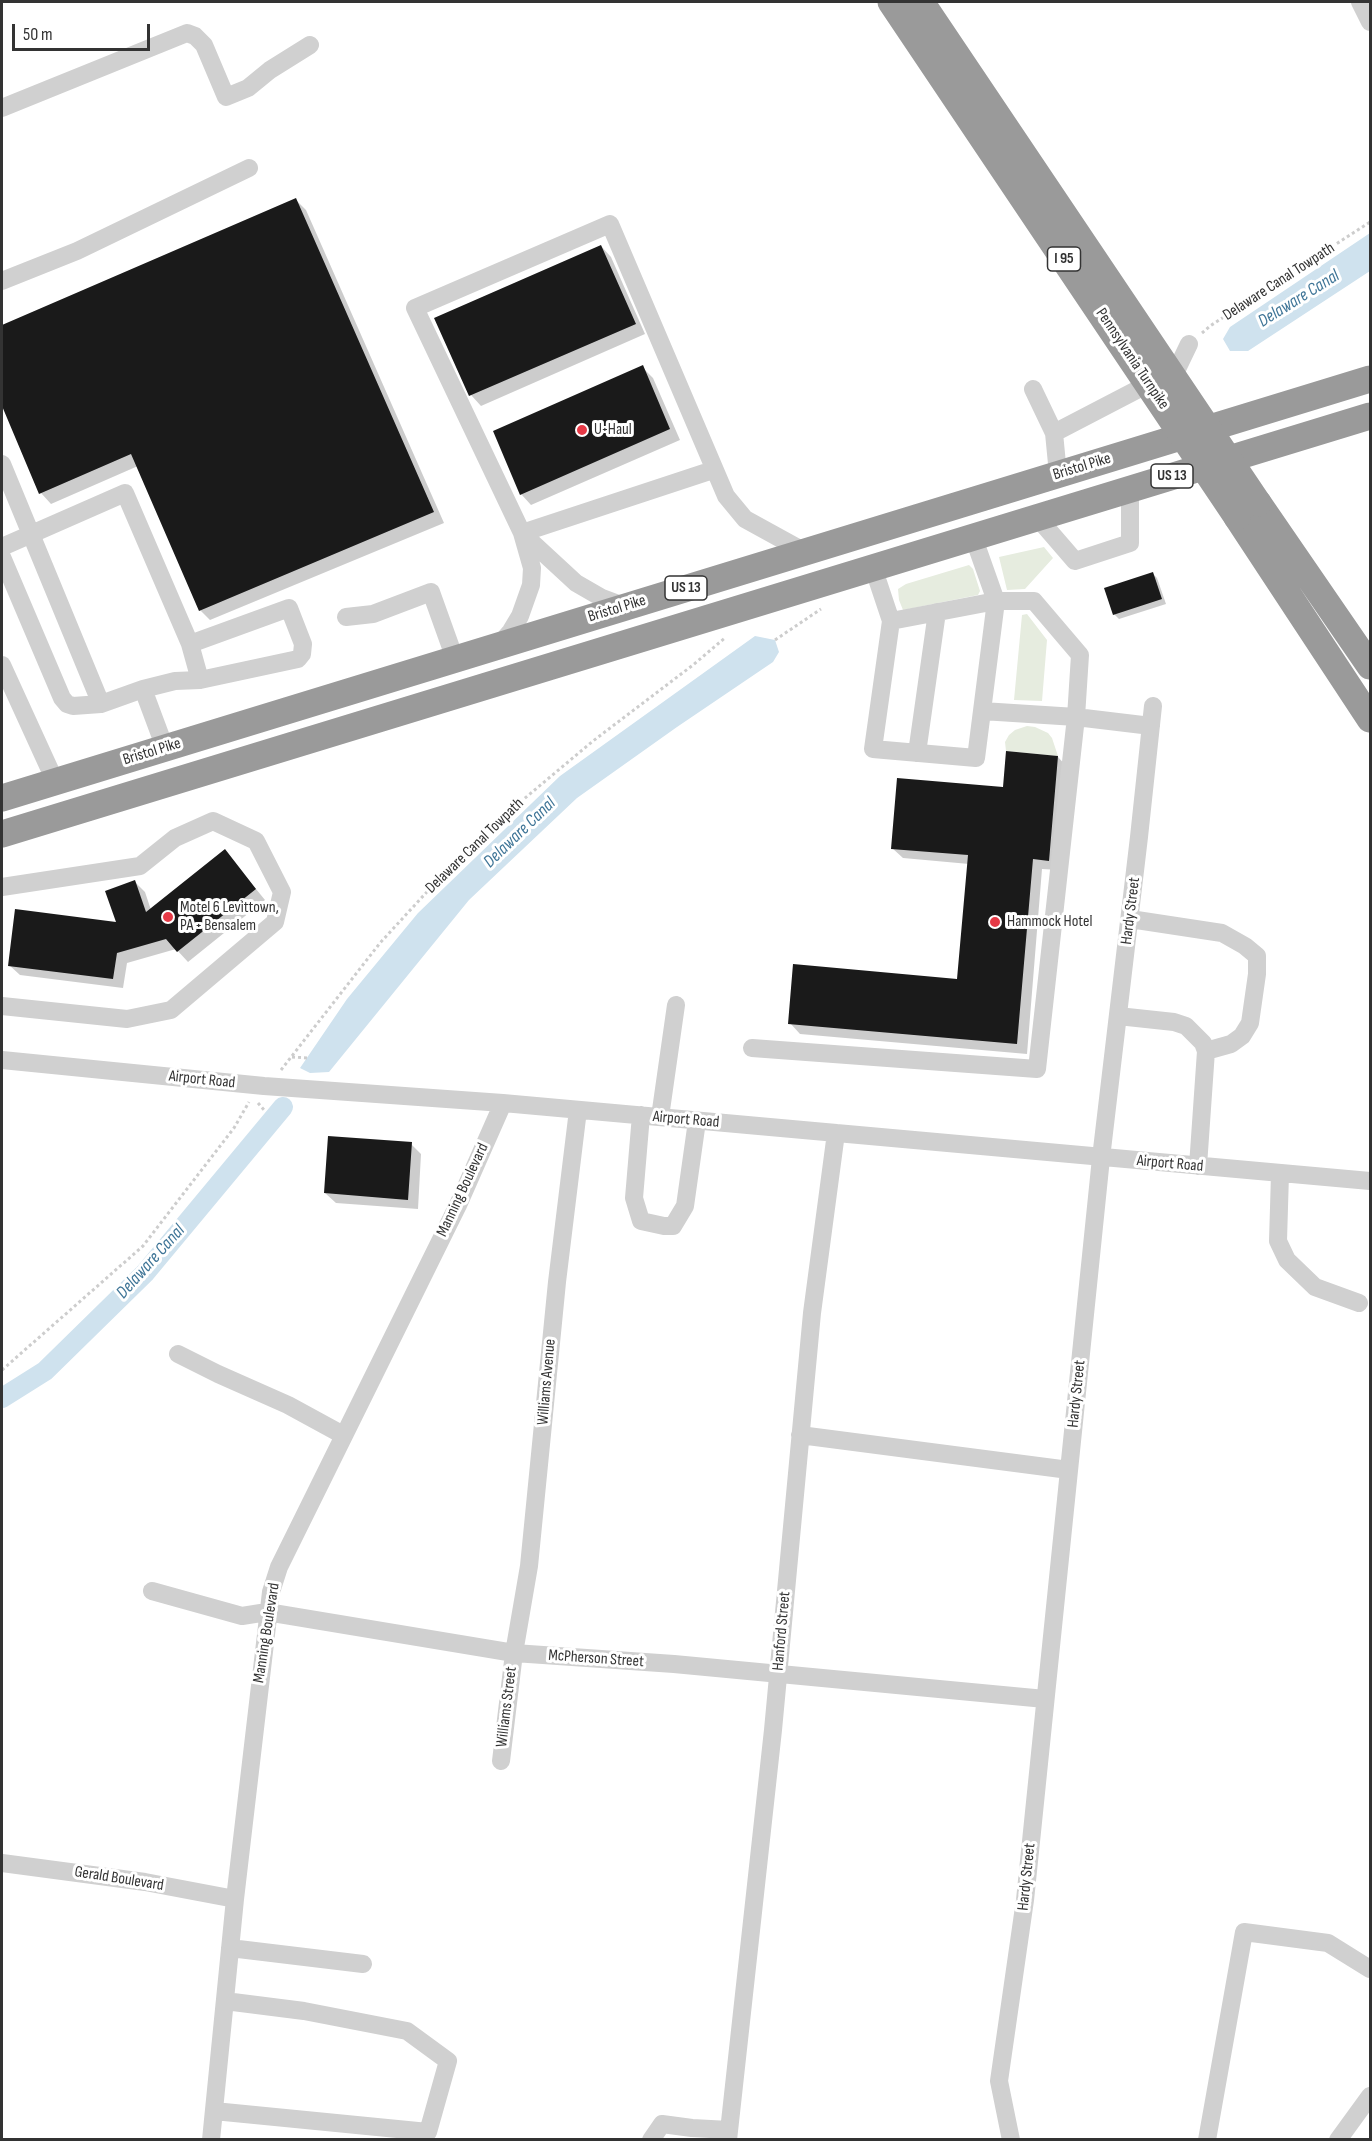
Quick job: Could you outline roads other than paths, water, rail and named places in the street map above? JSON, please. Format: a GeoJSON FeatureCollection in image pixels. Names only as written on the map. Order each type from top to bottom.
{"type":"FeatureCollection","features":[{"type":"Feature","properties":{"kind":"highway","name":"Pennsylvania Turnpike"},"geometry":{"type":"LineString","coordinates":[[891,2],[1247,510],[1371,666]]}},
{"type":"Feature","properties":{"kind":"highway","name":"Pennsylvania Turnpike"},"geometry":{"type":"LineString","coordinates":[[921,2],[1247,510],[1371,719]]}},
{"type":"Feature","properties":{"kind":"highway","name":"Bristol Pike"},"geometry":{"type":"LineString","coordinates":[[2,798],[1371,379]]}},
{"type":"Feature","properties":{"kind":"highway","name":"Bristol Pike"},"geometry":{"type":"LineString","coordinates":[[2,834],[1371,416]]}},
{"type":"Feature","properties":{"kind":"street"},"geometry":{"type":"LineString","coordinates":[[1359,2],[1371,22]]}},
{"type":"Feature","properties":{"kind":"street"},"geometry":{"type":"LineString","coordinates":[[2,108],[188,33],[204,45],[226,98],[248,87],[310,45]]}},
{"type":"Feature","properties":{"kind":"street"},"geometry":{"type":"LineString","coordinates":[[2,281],[77,251],[249,168]]}},
{"type":"Feature","properties":{"kind":"street"},"geometry":{"type":"LineString","coordinates":[[498,646],[520,616],[531,585],[532,568],[522,533],[414,308],[610,224],[726,496],[745,519],[805,552]]}},
{"type":"Feature","properties":{"kind":"street"},"geometry":{"type":"LineString","coordinates":[[1054,433],[1177,369],[1189,345]]}},
{"type":"Feature","properties":{"kind":"street"},"geometry":{"type":"LineString","coordinates":[[1033,389],[1054,433],[1058,474]]}},
{"type":"Feature","properties":{"kind":"street"},"geometry":{"type":"LineString","coordinates":[[2,464],[101,704]]}},
{"type":"Feature","properties":{"kind":"street"},"geometry":{"type":"LineString","coordinates":[[522,533],[713,470]]}},
{"type":"Feature","properties":{"kind":"street"},"geometry":{"type":"LineString","coordinates":[[1036,517],[1075,561],[1130,543],[1130,489]]}},
{"type":"Feature","properties":{"kind":"street"},"geometry":{"type":"LineString","coordinates":[[2,547],[125,493],[190,644],[200,680]]}},
{"type":"Feature","properties":{"kind":"street"},"geometry":{"type":"LineString","coordinates":[[522,533],[576,583],[602,598],[626,607]]}},
{"type":"Feature","properties":{"kind":"street"},"geometry":{"type":"LineString","coordinates":[[873,567],[891,621],[873,749],[976,758],[996,601],[974,536]]}},
{"type":"Feature","properties":{"kind":"street"},"geometry":{"type":"LineString","coordinates":[[2,557],[62,698],[67,704],[73,706],[101,704],[143,689],[175,681],[200,680],[298,659],[302,654],[303,644],[289,608],[190,644]]}},
{"type":"Feature","properties":{"kind":"street"},"geometry":{"type":"LineString","coordinates":[[346,617],[373,614],[431,592],[455,659]]}},
{"type":"Feature","properties":{"kind":"street"},"geometry":{"type":"LineString","coordinates":[[752,1048],[1037,1069],[1076,717],[1080,655],[1034,601],[996,601],[891,621]]}},
{"type":"Feature","properties":{"kind":"street"},"geometry":{"type":"LineString","coordinates":[[917,753],[937,612]]}},
{"type":"Feature","properties":{"kind":"street"},"geometry":{"type":"LineString","coordinates":[[2,665],[55,781]]}},
{"type":"Feature","properties":{"kind":"street"},"geometry":{"type":"LineString","coordinates":[[143,689],[165,748]]}},
{"type":"Feature","properties":{"kind":"street","name":"Hardy Street"},"geometry":{"type":"LineString","coordinates":[[1011,2139],[999,2081],[1025,1900],[1101,1158],[1153,706]]}},
{"type":"Feature","properties":{"kind":"street"},"geometry":{"type":"LineString","coordinates":[[982,711],[1076,717],[1150,726]]}},
{"type":"Feature","properties":{"kind":"street"},"geometry":{"type":"LineString","coordinates":[[2,887],[140,866],[175,838],[213,821],[256,841],[282,892],[275,922],[171,1010],[127,1019],[2,1006]]}},
{"type":"Feature","properties":{"kind":"street"},"geometry":{"type":"LineString","coordinates":[[1130,919],[1222,933],[1257,956],[1257,974],[1250,1023],[1242,1036],[1231,1044],[1206,1051]]}},
{"type":"Feature","properties":{"kind":"street"},"geometry":{"type":"LineString","coordinates":[[660,1117],[676,1005]]}},
{"type":"Feature","properties":{"kind":"street"},"geometry":{"type":"LineString","coordinates":[[1118,1016],[1174,1022],[1186,1026],[1203,1042],[1206,1051],[1198,1166]]}},
{"type":"Feature","properties":{"kind":"street","name":"Airport Road"},"geometry":{"type":"LineString","coordinates":[[2,1060],[264,1086],[503,1103],[1371,1181]]}},
{"type":"Feature","properties":{"kind":"street","name":"Manning Boulevard"},"geometry":{"type":"LineString","coordinates":[[211,2139],[235,1899],[271,1592],[279,1567],[458,1205],[503,1103]]}},
{"type":"Feature","properties":{"kind":"street","name":"Williams Avenue"},"geometry":{"type":"LineString","coordinates":[[514,1653],[529,1566],[557,1282],[578,1110]]}},
{"type":"Feature","properties":{"kind":"street"},"geometry":{"type":"LineString","coordinates":[[641,1116],[634,1198],[641,1221],[664,1226],[673,1226],[685,1206],[697,1121]]}},
{"type":"Feature","properties":{"kind":"street","name":"Hanford Street"},"geometry":{"type":"LineString","coordinates":[[729,2134],[778,1674],[812,1313],[836,1133]]}},
{"type":"Feature","properties":{"kind":"street"},"geometry":{"type":"LineString","coordinates":[[1280,1174],[1278,1241],[1287,1260],[1315,1287],[1359,1303]]}},
{"type":"Feature","properties":{"kind":"street"},"geometry":{"type":"LineString","coordinates":[[178,1354],[288,1405],[343,1435]]}},
{"type":"Feature","properties":{"kind":"street"},"geometry":{"type":"LineString","coordinates":[[800,1435],[1069,1470]]}},
{"type":"Feature","properties":{"kind":"street","name":"McPherson Street"},"geometry":{"type":"LineString","coordinates":[[152,1591],[242,1616],[267,1612],[514,1653],[674,1664],[1045,1700]]}},
{"type":"Feature","properties":{"kind":"street","name":"Williams Street"},"geometry":{"type":"LineString","coordinates":[[501,1761],[514,1653]]}},
{"type":"Feature","properties":{"kind":"street","name":"Gerald Boulevard"},"geometry":{"type":"LineString","coordinates":[[2,1863],[145,1882],[235,1899]]}},
{"type":"Feature","properties":{"kind":"street"},"geometry":{"type":"LineString","coordinates":[[1207,2139],[1244,1932],[1328,1943],[1371,1969]]}},
{"type":"Feature","properties":{"kind":"street"},"geometry":{"type":"LineString","coordinates":[[230,1948],[363,1964]]}},
{"type":"Feature","properties":{"kind":"street"},"geometry":{"type":"LineString","coordinates":[[214,2111],[428,2132],[448,2061],[407,2031],[304,2011],[225,2001]]}},
{"type":"Feature","properties":{"kind":"street"},"geometry":{"type":"LineString","coordinates":[[1338,2139],[1371,2096]]}},
{"type":"Feature","properties":{"kind":"street"},"geometry":{"type":"LineString","coordinates":[[651,2139],[662,2124],[729,2134]]}},
{"type":"Feature","properties":{"kind":"water"},"geometry":{"type":"Polygon","coordinates":[[[1370,233],[1370,271],[1248,351],[1230,351],[1223,339],[1230,327],[1370,233]]]}},
{"type":"Feature","properties":{"kind":"water"},"geometry":{"type":"Polygon","coordinates":[[[755,636],[775,640],[779,652],[773,662],[577,798],[469,900],[329,1072],[310,1073],[300,1068],[347,999],[418,913],[560,776],[755,636]]]}},
{"type":"Feature","properties":{"kind":"waterway","name":"Delaware Canal"},"geometry":{"type":"LineString","coordinates":[[2,1398],[45,1371],[145,1273],[283,1107]]}},
{"type":"Feature","properties":{"kind":"place","name":"U-Haul"},"geometry":{"type":"Point","coordinates":[582,430]}},
{"type":"Feature","properties":{"kind":"place","name":"Motel 6 Levittown, PA - Bensalem"},"geometry":{"type":"Point","coordinates":[168,917]}},
{"type":"Feature","properties":{"kind":"place","name":"Hammock Hotel"},"geometry":{"type":"Point","coordinates":[995,922]}}]}
